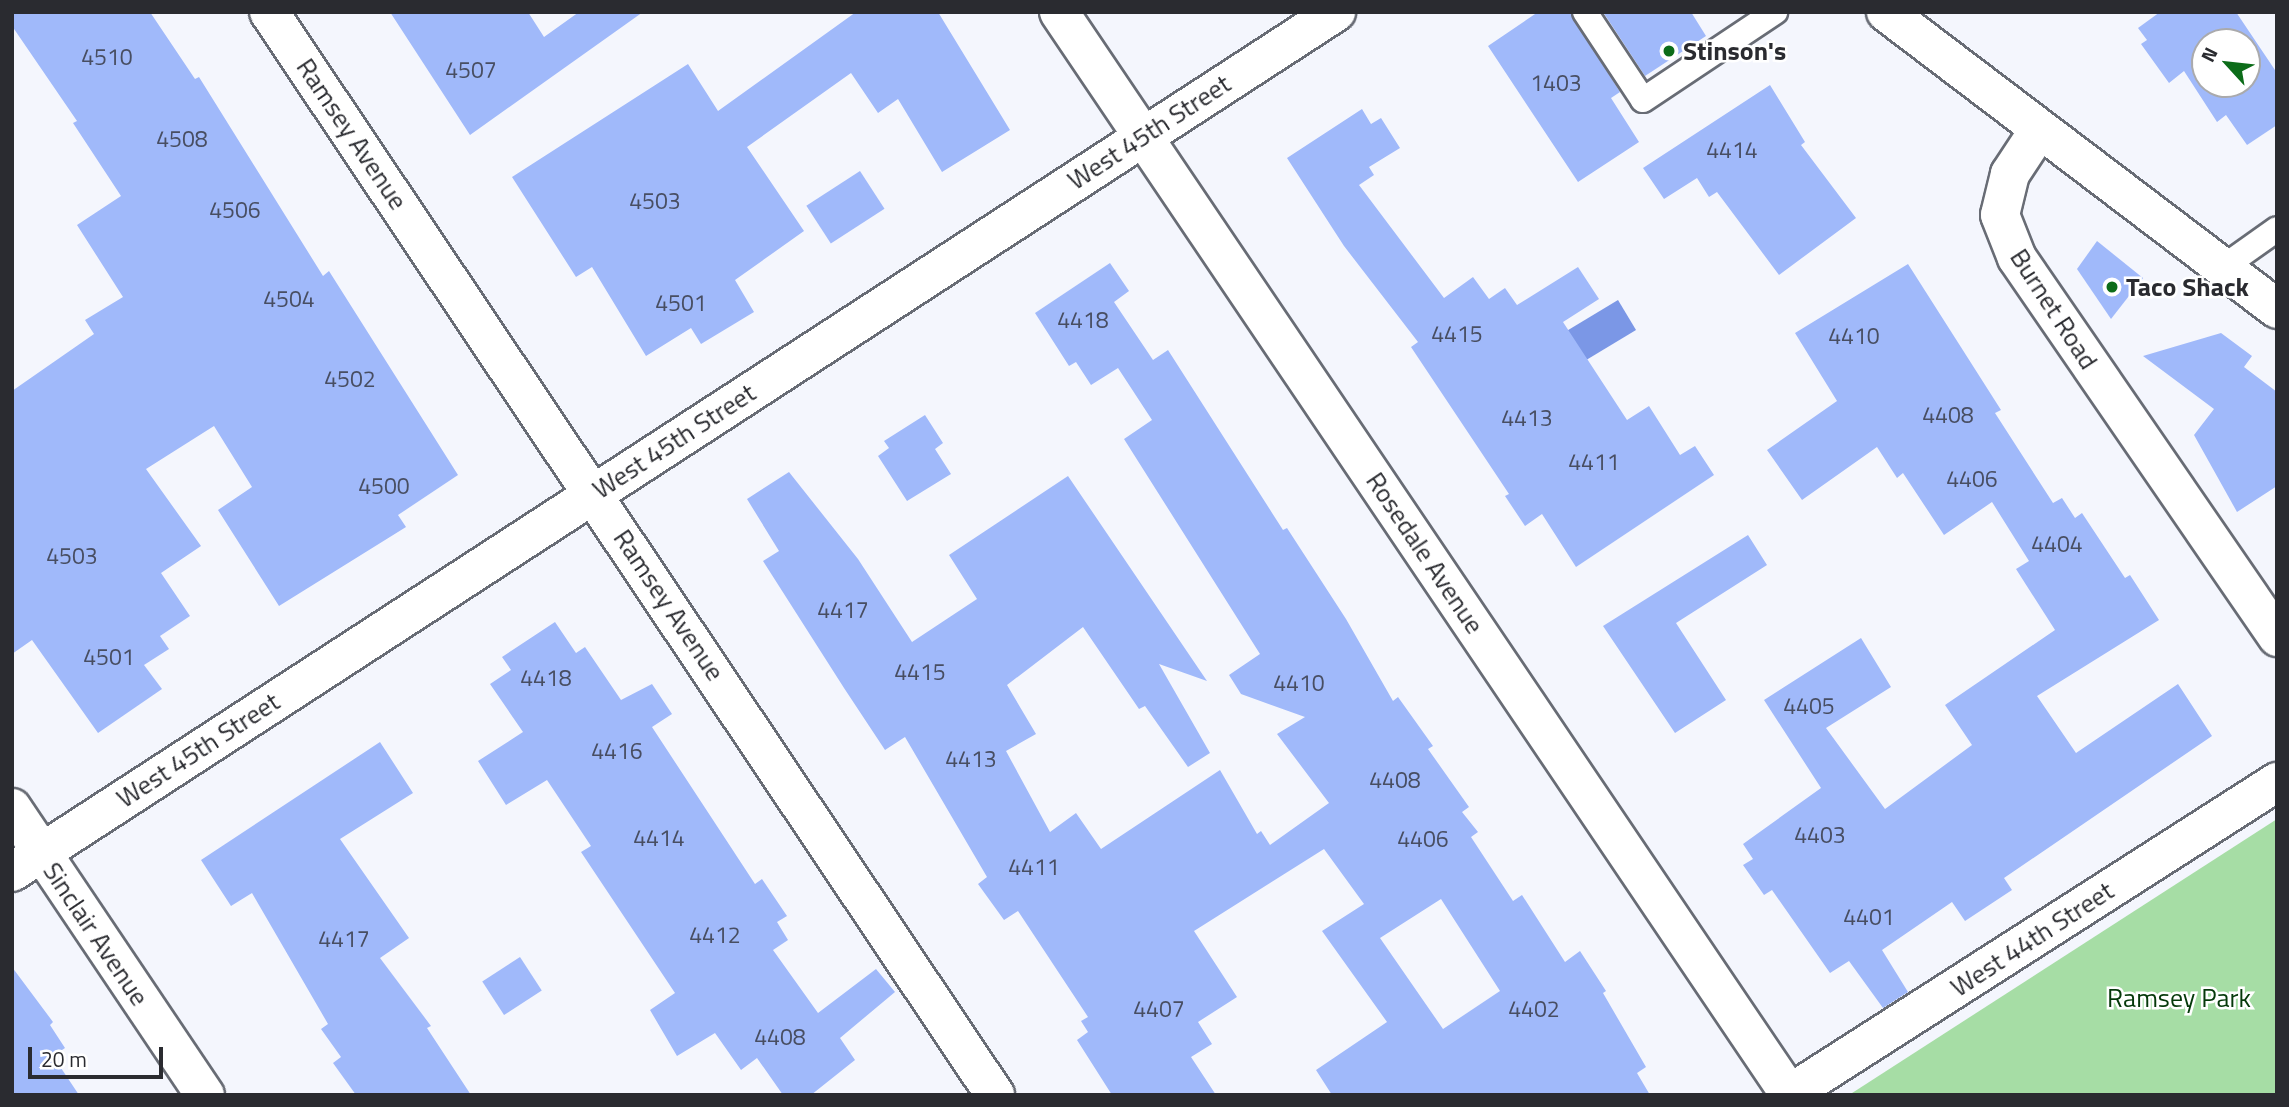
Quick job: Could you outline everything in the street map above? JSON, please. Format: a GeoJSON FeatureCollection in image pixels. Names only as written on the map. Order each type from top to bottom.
{"type":"FeatureCollection","features":[{"type":"Feature","properties":{"kind":"street","name":"Ramsey Avenue"},"geometry":{"type":"LineString","coordinates":[[269,12],[595,493],[995,1095]]}},
{"type":"Feature","properties":{"kind":"street","name":"Rosedale Avenue"},"geometry":{"type":"LineString","coordinates":[[1059,12],[1789,1094]]}},
{"type":"Feature","properties":{"kind":"street","name":"West 45th Street"},"geometry":{"type":"LineString","coordinates":[[27,862],[1336,12]]}},
{"type":"Feature","properties":{"kind":"street"},"geometry":{"type":"LineString","coordinates":[[1890,14],[2277,309]]}},
{"type":"Feature","properties":{"kind":"street","name":"Burnet Road"},"geometry":{"type":"LineString","coordinates":[[2039,130],[2010,174],[2000,215],[2017,258],[2277,637]]}},
{"type":"Feature","properties":{"kind":"street","name":"West 44th Street"},"geometry":{"type":"LineString","coordinates":[[1789,1094],[2277,782]]}},
{"type":"Feature","properties":{"kind":"street","name":"Sinclair Avenue"},"geometry":{"type":"LineString","coordinates":[[12,808],[27,862],[205,1095]]}},
{"type":"Feature","properties":{"kind":"lane"},"geometry":{"type":"LineString","coordinates":[[1585,12],[1643,100],[1775,12]]}},
{"type":"Feature","properties":{"kind":"lane"},"geometry":{"type":"LineString","coordinates":[[2222,268],[2277,229]]}},
{"type":"Feature","properties":{"kind":"green space","name":"Ramsey Park"},"geometry":{"type":"Polygon","coordinates":[[[2277,819],[2277,1095],[1849,1095],[2277,819]]]}},
{"type":"Feature","properties":{"kind":"water"},"geometry":{"type":"Polygon","coordinates":[[[1618,300],[1636,330],[1572,369],[1554,339],[1618,300]]]}},
{"type":"Feature","properties":{"kind":"building"},"geometry":{"type":"Polygon","coordinates":[[[12,12],[150,12],[195,79],[199,77],[323,276],[329,271],[458,475],[398,515],[406,527],[279,606],[218,510],[252,487],[214,426],[146,469],[201,546],[161,573],[190,616],[160,636],[169,649],[144,665],[162,689],[98,733],[32,640],[12,654],[12,391],[94,334],[85,320],[123,297],[77,225],[121,196],[73,123],[77,121],[12,26],[12,12]]]}},
{"type":"Feature","properties":{"kind":"building"},"geometry":{"type":"Polygon","coordinates":[[[390,12],[528,12],[544,37],[579,12],[643,12],[470,135],[390,12]]]}},
{"type":"Feature","properties":{"kind":"building"},"geometry":{"type":"Polygon","coordinates":[[[856,12],[938,12],[1010,130],[942,172],[898,99],[878,113],[851,73],[747,147],[804,231],[735,280],[754,312],[701,344],[691,328],[646,356],[592,267],[576,277],[512,177],[688,64],[718,111],[856,12]]]}},
{"type":"Feature","properties":{"kind":"building"},"geometry":{"type":"Polygon","coordinates":[[[1538,12],[1570,12],[1620,92],[1611,98],[1639,142],[1578,182],[1488,46],[1538,12]]]}},
{"type":"Feature","properties":{"kind":"building","name":"Stinson's"},"geometry":{"type":"Polygon","coordinates":[[[1603,12],[1691,12],[1706,36],[1645,76],[1603,12]]]}},
{"type":"Feature","properties":{"kind":"building"},"geometry":{"type":"Polygon","coordinates":[[[2160,12],[2236,12],[2247,28],[2191,28],[2191,82],[2184,71],[2169,83],[2141,44],[2147,40],[2138,28],[2160,12]]]}},
{"type":"Feature","properties":{"kind":"building"},"geometry":{"type":"Polygon","coordinates":[[[2261,49],[2277,73],[2277,125],[2247,145],[2226,115],[2217,122],[2201,98],[2261,98],[2261,49]]]}},
{"type":"Feature","properties":{"kind":"building"},"geometry":{"type":"Polygon","coordinates":[[[1770,85],[1805,142],[1801,145],[1856,218],[1779,275],[1717,192],[1709,197],[1697,178],[1664,199],[1643,168],[1770,85]]]}},
{"type":"Feature","properties":{"kind":"building"},"geometry":{"type":"Polygon","coordinates":[[[1362,109],[1371,124],[1381,118],[1400,148],[1369,167],[1374,175],[1359,185],[1444,298],[1473,277],[1489,299],[1505,288],[1517,305],[1578,267],[1599,299],[1563,322],[1627,420],[1649,406],[1680,455],[1695,446],[1714,475],[1576,567],[1542,514],[1525,526],[1505,496],[1509,494],[1411,347],[1418,342],[1344,246],[1287,158],[1362,109]]]}},
{"type":"Feature","properties":{"kind":"building"},"geometry":{"type":"Polygon","coordinates":[[[860,171],[885,209],[831,244],[806,206],[860,171]]]}},
{"type":"Feature","properties":{"kind":"building","name":"Taco Shack"},"geometry":{"type":"Polygon","coordinates":[[[2097,241],[2143,278],[2111,319],[2077,269],[2097,241]]]}},
{"type":"Feature","properties":{"kind":"building"},"geometry":{"type":"Polygon","coordinates":[[[1110,263],[1129,291],[1114,302],[1153,360],[1168,350],[1283,530],[1287,528],[1346,619],[1393,701],[1398,697],[1433,746],[1428,749],[1469,807],[1462,812],[1478,832],[1471,837],[1513,901],[1522,895],[1565,962],[1580,951],[1606,991],[1603,993],[1646,1067],[1637,1073],[1650,1095],[1332,1095],[1316,1070],[1387,1022],[1322,931],[1364,904],[1324,849],[1194,931],[1237,997],[1198,1022],[1212,1044],[1191,1057],[1216,1095],[1112,1095],[1077,1040],[1088,1032],[1081,1021],[1088,1017],[1018,911],[1004,920],[978,884],[987,877],[905,737],[885,750],[844,688],[763,561],[779,551],[747,499],[789,472],[858,559],[912,642],[977,599],[949,555],[1068,476],[1207,681],[1159,664],[1210,753],[1188,767],[1145,706],[1139,709],[1083,627],[1007,685],[1036,734],[1006,751],[1050,832],[1076,813],[1101,849],[1220,770],[1257,834],[1261,831],[1270,845],[1329,803],[1277,734],[1305,717],[1241,694],[1229,675],[1260,654],[1124,439],[1152,420],[1118,368],[1091,385],[1076,362],[1069,366],[1035,313],[1110,263]],[[1441,899],[1380,938],[1443,1029],[1500,991],[1441,899]]]}},
{"type":"Feature","properties":{"kind":"building"},"geometry":{"type":"Polygon","coordinates":[[[1908,264],[2001,410],[1995,413],[2053,503],[2062,498],[2075,518],[2082,513],[2125,578],[2130,575],[2159,620],[2037,696],[2076,753],[2178,684],[2212,736],[2004,878],[2012,890],[1965,921],[1952,902],[1882,950],[1908,992],[1883,1008],[1849,961],[1830,973],[1772,890],[1764,895],[1743,865],[1753,859],[1743,844],[1821,788],[1764,700],[1861,638],[1891,687],[1826,728],[1885,809],[1972,745],[1945,705],[2055,630],[2016,569],[2029,561],[1992,502],[1944,535],[1903,473],[1897,478],[1877,447],[1802,500],[1767,450],[1837,401],[1795,333],[1908,264]]]}},
{"type":"Feature","properties":{"kind":"building"},"geometry":{"type":"Polygon","coordinates":[[[2221,333],[2252,356],[2244,367],[2277,392],[2277,486],[2237,512],[2194,435],[2214,409],[2143,356],[2221,333]]]}},
{"type":"Feature","properties":{"kind":"building"},"geometry":{"type":"Polygon","coordinates":[[[925,415],[943,443],[935,449],[951,474],[907,501],[878,456],[889,448],[884,441],[925,415]]]}},
{"type":"Feature","properties":{"kind":"building"},"geometry":{"type":"Polygon","coordinates":[[[1748,535],[1767,565],[1676,623],[1726,700],[1675,733],[1603,626],[1748,535]]]}},
{"type":"Feature","properties":{"kind":"building"},"geometry":{"type":"Polygon","coordinates":[[[555,622],[576,653],[585,647],[621,700],[652,684],[672,714],[652,727],[755,884],[762,879],[787,916],[777,922],[788,940],[773,950],[818,1013],[876,969],[895,992],[840,1038],[855,1060],[811,1095],[783,1095],[757,1058],[741,1070],[715,1033],[677,1056],[650,1010],[675,993],[581,852],[591,846],[547,780],[506,805],[478,761],[523,732],[490,684],[511,670],[502,657],[555,622]]]}},
{"type":"Feature","properties":{"kind":"building"},"geometry":{"type":"Polygon","coordinates":[[[380,742],[413,793],[340,839],[409,938],[380,958],[431,1026],[427,1028],[471,1095],[356,1095],[333,1063],[341,1057],[321,1029],[328,1024],[252,893],[231,906],[201,860],[380,742]]]}},
{"type":"Feature","properties":{"kind":"building"},"geometry":{"type":"Polygon","coordinates":[[[520,957],[542,991],[504,1015],[482,982],[520,957]]]}},
{"type":"Feature","properties":{"kind":"building"},"geometry":{"type":"Polygon","coordinates":[[[12,967],[53,1022],[50,1025],[65,1048],[53,1056],[79,1095],[12,1095],[12,967]]]}},
{"type":"Feature","properties":{"kind":"place","name":"Stinson's"},"geometry":{"type":"Point","coordinates":[1669,51]}},
{"type":"Feature","properties":{"kind":"place","name":"Taco Shack"},"geometry":{"type":"Point","coordinates":[2112,287]}}]}
